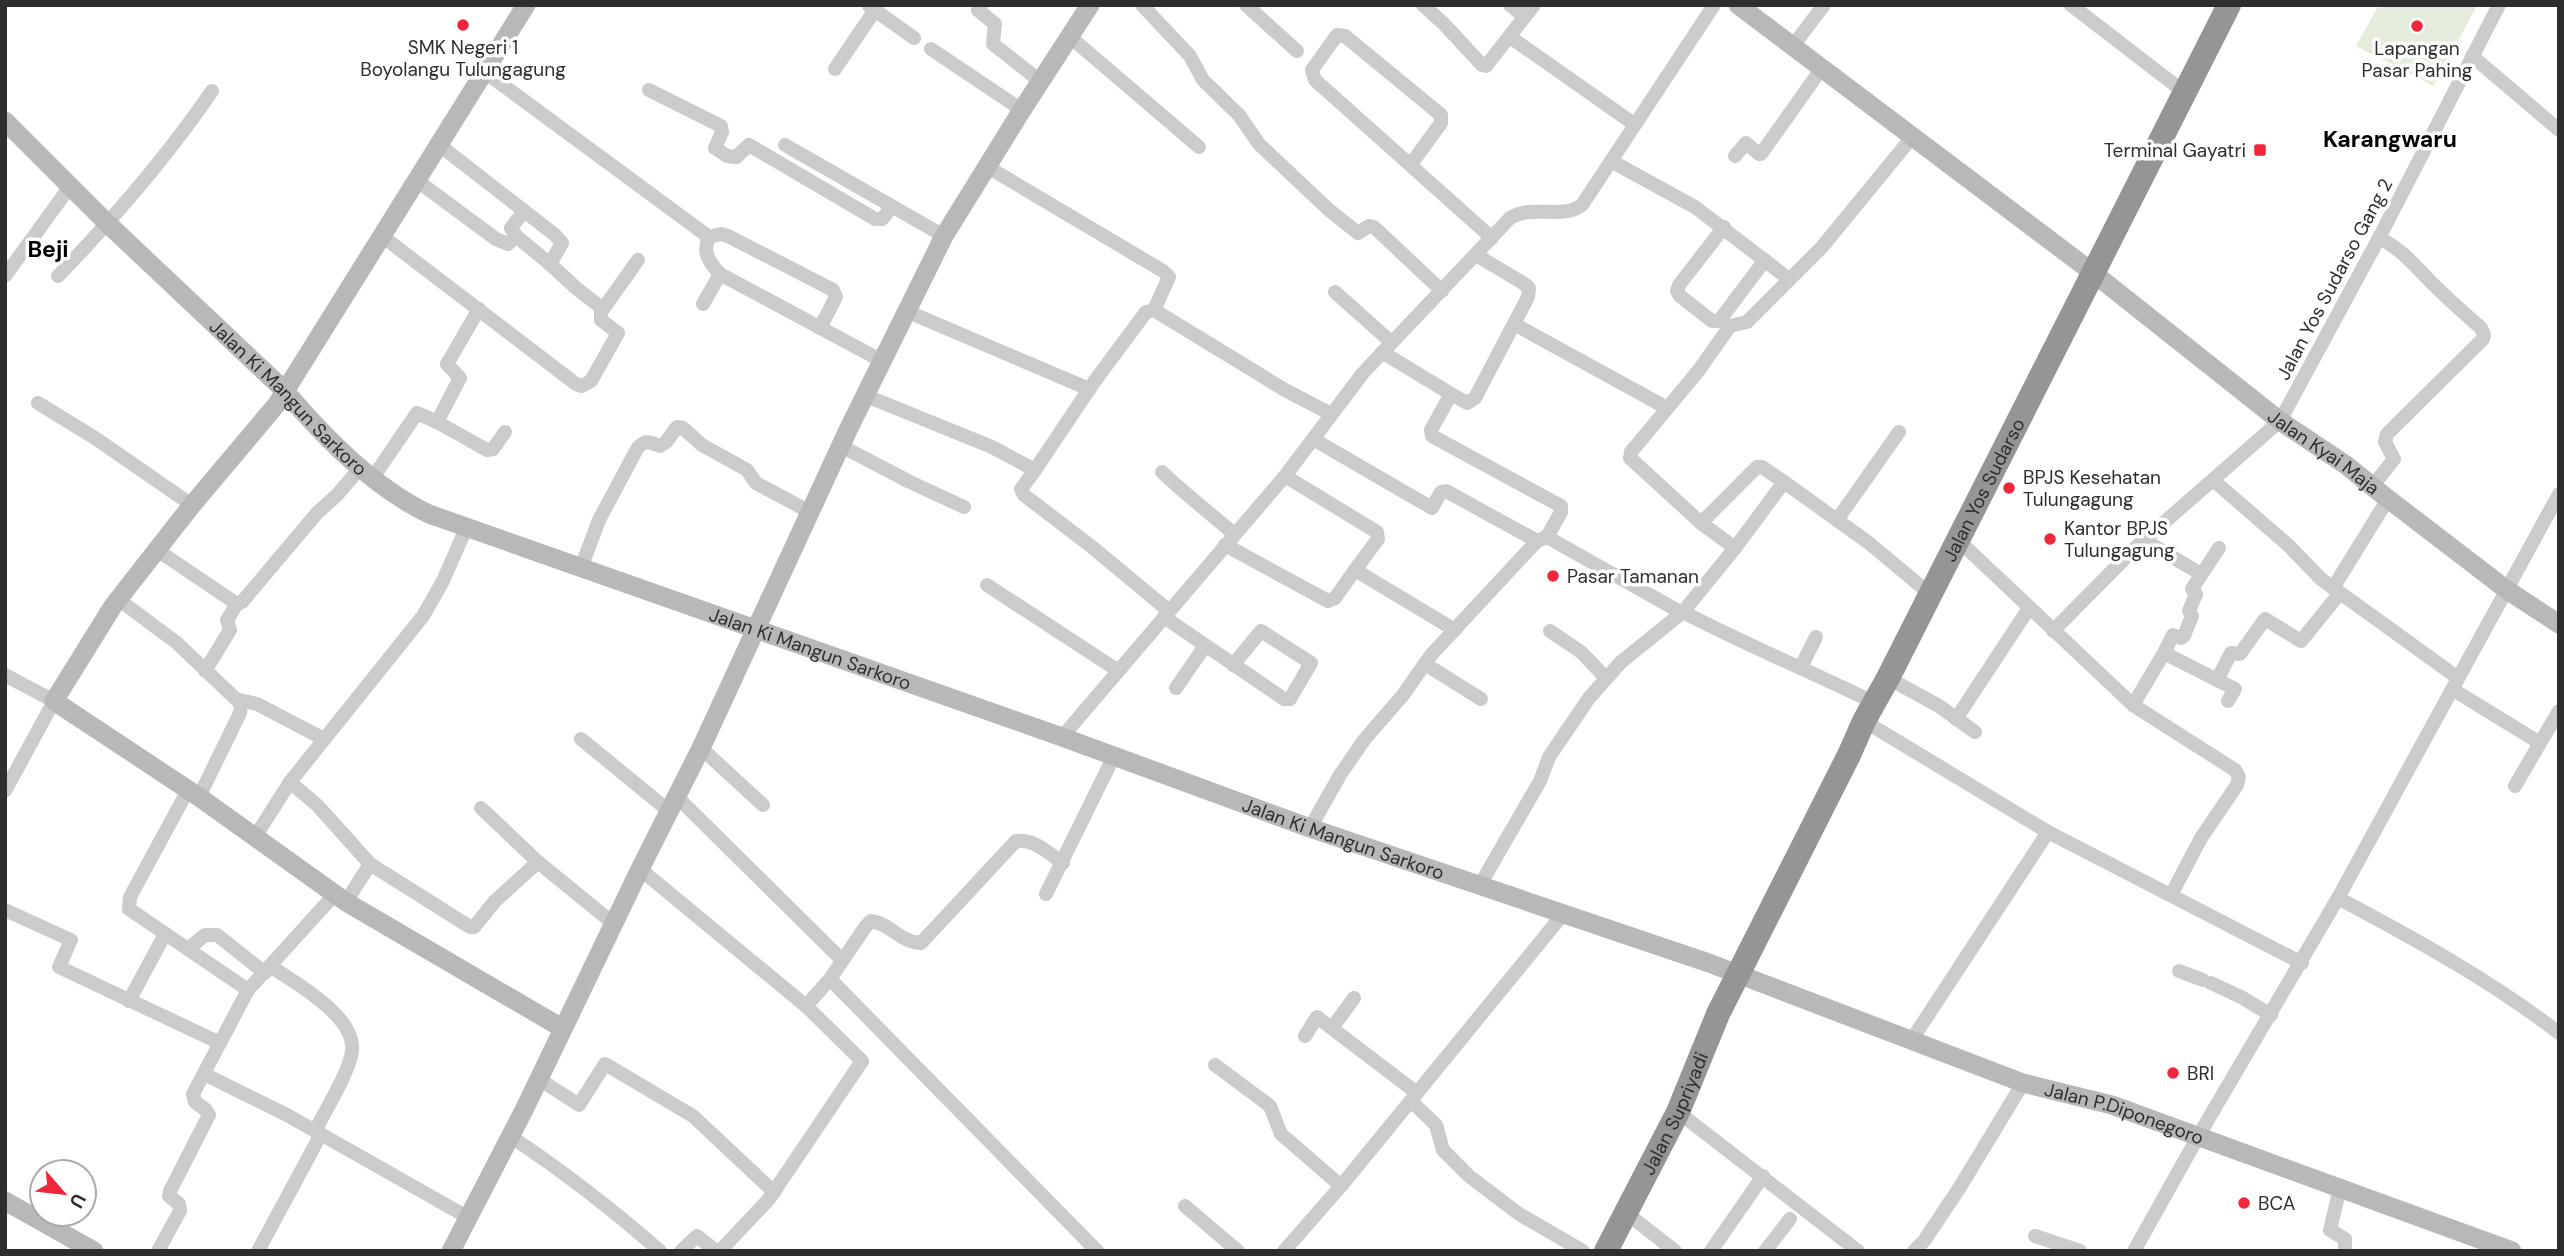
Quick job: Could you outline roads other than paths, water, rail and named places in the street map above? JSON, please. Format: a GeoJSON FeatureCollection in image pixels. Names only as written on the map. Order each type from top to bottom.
{"type":"FeatureCollection","features":[{"type":"Feature","properties":{"kind":"highway","name":"Jalan Yos Sudarso"},"geometry":{"type":"LineString","coordinates":[[1738,975],[2229,5]]}},
{"type":"Feature","properties":{"kind":"highway","name":"Jalan Supriyadi"},"geometry":{"type":"LineString","coordinates":[[1606,1251],[1678,1112],[1718,1014],[1738,975]]}},
{"type":"Feature","properties":{"kind":"street"},"geometry":{"type":"LineString","coordinates":[[5,792],[54,701],[118,600],[285,391],[526,5]]}},
{"type":"Feature","properties":{"kind":"street"},"geometry":{"type":"LineString","coordinates":[[981,5],[978,10],[995,24],[993,44],[1040,81]]}},
{"type":"Feature","properties":{"kind":"street"},"geometry":{"type":"LineString","coordinates":[[451,1251],[539,1079],[701,748],[864,395],[944,236],[1090,5]]}},
{"type":"Feature","properties":{"kind":"street"},"geometry":{"type":"LineString","coordinates":[[1142,5],[1190,56],[1203,80],[1239,115],[1259,144],[1329,210],[1358,233],[1369,226],[1374,227],[1442,291]]}},
{"type":"Feature","properties":{"kind":"street"},"geometry":{"type":"LineString","coordinates":[[1247,5],[1297,51]]}},
{"type":"Feature","properties":{"kind":"street"},"geometry":{"type":"LineString","coordinates":[[1423,5],[1441,11],[1483,65],[1489,63],[1534,5]]}},
{"type":"Feature","properties":{"kind":"street"},"geometry":{"type":"LineString","coordinates":[[1510,5],[1525,17]]}},
{"type":"Feature","properties":{"kind":"street"},"geometry":{"type":"LineString","coordinates":[[1062,737],[1284,476],[1387,347],[1514,215],[1578,208],[1586,201],[1714,5]]}},
{"type":"Feature","properties":{"kind":"street","name":"Jalan Kyai Maja"},"geometry":{"type":"LineString","coordinates":[[1738,5],[2092,272],[2280,421],[2346,465],[2507,590],[2559,624]]}},
{"type":"Feature","properties":{"kind":"street"},"geometry":{"type":"LineString","coordinates":[[1793,47],[1824,5]]}},
{"type":"Feature","properties":{"kind":"street"},"geometry":{"type":"LineString","coordinates":[[2071,5],[2184,92]]}},
{"type":"Feature","properties":{"kind":"street","name":"Jalan Yos Sudarso Gang 2"},"geometry":{"type":"LineString","coordinates":[[2280,421],[2379,238],[2499,5]]}},
{"type":"Feature","properties":{"kind":"street"},"geometry":{"type":"LineString","coordinates":[[835,69],[872,8],[914,38]]}},
{"type":"Feature","properties":{"kind":"street"},"geometry":{"type":"LineString","coordinates":[[1411,164],[1441,123],[1441,115],[1345,36],[1337,35],[1315,62],[1312,75],[1492,238]]}},
{"type":"Feature","properties":{"kind":"street"},"geometry":{"type":"LineString","coordinates":[[1069,36],[1199,147]]}},
{"type":"Feature","properties":{"kind":"street"},"geometry":{"type":"LineString","coordinates":[[1510,37],[1634,124]]}},
{"type":"Feature","properties":{"kind":"street"},"geometry":{"type":"LineString","coordinates":[[931,49],[1022,110]]}},
{"type":"Feature","properties":{"kind":"street"},"geometry":{"type":"LineString","coordinates":[[2472,56],[2559,130]]}},
{"type":"Feature","properties":{"kind":"street"},"geometry":{"type":"LineString","coordinates":[[1735,156],[1746,143],[1761,154],[1822,68]]}},
{"type":"Feature","properties":{"kind":"street"},"geometry":{"type":"LineString","coordinates":[[485,72],[709,237]]}},
{"type":"Feature","properties":{"kind":"street"},"geometry":{"type":"LineString","coordinates":[[649,90],[722,126],[715,148],[727,156],[736,157],[749,145],[875,219],[882,219],[891,208]]}},
{"type":"Feature","properties":{"kind":"street"},"geometry":{"type":"LineString","coordinates":[[58,276],[108,224],[174,145],[212,91]]}},
{"type":"Feature","properties":{"kind":"street","name":"Jalan Ki Mangun Sarkoro"},"geometry":{"type":"LineString","coordinates":[[5,121],[108,224],[285,391],[366,473],[396,498],[581,568],[1062,737],[1310,828],[1564,913],[1738,975]]}},
{"type":"Feature","properties":{"kind":"street"},"geometry":{"type":"LineString","coordinates":[[1735,548],[1701,523],[1630,458],[1631,452],[1705,362],[1730,326],[1745,324],[1822,247],[1913,136]]}},
{"type":"Feature","properties":{"kind":"street"},"geometry":{"type":"LineString","coordinates":[[438,144],[555,234],[562,243],[550,264]]}},
{"type":"Feature","properties":{"kind":"street"},"geometry":{"type":"LineString","coordinates":[[785,145],[944,236]]}},
{"type":"Feature","properties":{"kind":"street"},"geometry":{"type":"LineString","coordinates":[[1611,161],[1695,207],[1786,276]]}},
{"type":"Feature","properties":{"kind":"street"},"geometry":{"type":"LineString","coordinates":[[986,166],[1163,271],[1169,277],[1154,310]]}},
{"type":"Feature","properties":{"kind":"street"},"geometry":{"type":"LineString","coordinates":[[416,180],[503,243],[508,244],[516,236]]}},
{"type":"Feature","properties":{"kind":"street"},"geometry":{"type":"LineString","coordinates":[[5,276],[71,185]]}},
{"type":"Feature","properties":{"kind":"street"},"geometry":{"type":"LineString","coordinates":[[524,211],[512,228],[516,236],[603,309]]}},
{"type":"Feature","properties":{"kind":"street"},"geometry":{"type":"LineString","coordinates":[[1724,227],[1679,285],[1677,291],[1680,296],[1712,321],[1719,321],[1765,260]]}},
{"type":"Feature","properties":{"kind":"street"},"geometry":{"type":"LineString","coordinates":[[709,237],[721,234],[728,236],[833,289],[836,297],[820,328]]}},
{"type":"Feature","properties":{"kind":"street"},"geometry":{"type":"LineString","coordinates":[[382,236],[537,355],[582,386],[591,381],[618,333],[600,318],[603,309],[638,260]]}},
{"type":"Feature","properties":{"kind":"street"},"geometry":{"type":"LineString","coordinates":[[709,237],[706,251],[709,262],[720,274],[882,361]]}},
{"type":"Feature","properties":{"kind":"street"},"geometry":{"type":"LineString","coordinates":[[2217,680],[2231,653],[2240,654],[2265,619],[2301,641],[2337,591],[2380,493],[2394,459],[2385,442],[2387,434],[2483,339],[2481,328],[2435,287],[2414,262],[2399,249],[2379,238]]}},
{"type":"Feature","properties":{"kind":"street"},"geometry":{"type":"LineString","coordinates":[[1335,292],[1387,347],[1467,403],[1475,398],[1516,325],[1529,288],[1476,255]]}},
{"type":"Feature","properties":{"kind":"street"},"geometry":{"type":"LineString","coordinates":[[703,304],[720,274]]}},
{"type":"Feature","properties":{"kind":"street"},"geometry":{"type":"LineString","coordinates":[[437,422],[460,378],[447,364],[479,309]]}},
{"type":"Feature","properties":{"kind":"street"},"geometry":{"type":"LineString","coordinates":[[1233,666],[1261,631],[1311,663],[1289,700],[1284,699],[1233,666],[1205,646],[1092,547],[1024,495],[1021,489],[1089,389],[1146,312],[1154,310],[1285,390],[1331,414]]}},
{"type":"Feature","properties":{"kind":"street"},"geometry":{"type":"LineString","coordinates":[[906,311],[1089,389]]}},
{"type":"Feature","properties":{"kind":"street"},"geometry":{"type":"LineString","coordinates":[[1516,325],[1667,408]]}},
{"type":"Feature","properties":{"kind":"street"},"geometry":{"type":"LineString","coordinates":[[1310,828],[1350,757],[1403,695],[1425,664],[1542,539],[1561,512],[1560,506],[1432,436],[1431,430],[1451,394]]}},
{"type":"Feature","properties":{"kind":"street"},"geometry":{"type":"LineString","coordinates":[[864,395],[992,447],[1035,470]]}},
{"type":"Feature","properties":{"kind":"street"},"geometry":{"type":"LineString","coordinates":[[38,403],[95,438],[192,505]]}},
{"type":"Feature","properties":{"kind":"street"},"geometry":{"type":"LineString","coordinates":[[205,671],[230,630],[227,620],[237,604],[242,602],[317,513],[366,473],[418,413],[487,450],[493,449],[505,432]]}},
{"type":"Feature","properties":{"kind":"street"},"geometry":{"type":"LineString","coordinates":[[2053,631],[2144,540],[2280,421]]}},
{"type":"Feature","properties":{"kind":"street"},"geometry":{"type":"LineString","coordinates":[[581,568],[599,520],[637,449],[643,442],[648,441],[660,446],[677,427],[683,428],[702,445],[737,463],[757,482],[810,512]]}},
{"type":"Feature","properties":{"kind":"street"},"geometry":{"type":"LineString","coordinates":[[1837,520],[1899,432]]}},
{"type":"Feature","properties":{"kind":"street"},"geometry":{"type":"LineString","coordinates":[[1313,439],[1432,508],[1441,492],[1446,491],[1729,636],[1801,667],[2048,832],[2302,963]]}},
{"type":"Feature","properties":{"kind":"street"},"geometry":{"type":"LineString","coordinates":[[841,446],[964,507]]}},
{"type":"Feature","properties":{"kind":"street"},"geometry":{"type":"LineString","coordinates":[[1701,523],[1757,467],[1762,467],[1869,543],[1930,594]]}},
{"type":"Feature","properties":{"kind":"street"},"geometry":{"type":"LineString","coordinates":[[1162,472],[1191,500],[1207,509],[1229,540],[1328,601],[1335,598],[1378,539],[1378,534],[1284,476]]}},
{"type":"Feature","properties":{"kind":"street"},"geometry":{"type":"LineString","coordinates":[[2213,480],[2288,545],[2321,579],[2455,684],[2540,743]]}},
{"type":"Feature","properties":{"kind":"street"},"geometry":{"type":"LineString","coordinates":[[1480,885],[1540,781],[1549,757],[1605,677],[1682,612],[1735,548],[1784,482]]}},
{"type":"Feature","properties":{"kind":"street"},"geometry":{"type":"LineString","coordinates":[[2134,1251],[2199,1135],[2302,963],[2559,494]]}},
{"type":"Feature","properties":{"kind":"street"},"geometry":{"type":"LineString","coordinates":[[255,837],[290,782],[423,615],[443,581],[467,526]]}},
{"type":"Feature","properties":{"kind":"street"},"geometry":{"type":"LineString","coordinates":[[1957,539],[2133,705],[2235,770],[2239,777],[2237,785],[2201,838],[2171,895]]}},
{"type":"Feature","properties":{"kind":"street"},"geometry":{"type":"LineString","coordinates":[[2144,540],[2202,574]]}},
{"type":"Feature","properties":{"kind":"street"},"geometry":{"type":"LineString","coordinates":[[2133,705],[2173,635],[2181,638],[2184,636],[2192,616],[2189,611],[2196,594],[2192,589],[2219,548]]}},
{"type":"Feature","properties":{"kind":"street"},"geometry":{"type":"LineString","coordinates":[[157,550],[237,604]]}},
{"type":"Feature","properties":{"kind":"street"},"geometry":{"type":"LineString","coordinates":[[1355,570],[1455,630]]}},
{"type":"Feature","properties":{"kind":"street"},"geometry":{"type":"LineString","coordinates":[[987,585],[1117,670]]}},
{"type":"Feature","properties":{"kind":"street"},"geometry":{"type":"LineString","coordinates":[[118,600],[177,643],[239,700],[257,704],[324,739]]}},
{"type":"Feature","properties":{"kind":"street"},"geometry":{"type":"LineString","coordinates":[[1956,719],[2029,608]]}},
{"type":"Feature","properties":{"kind":"street"},"geometry":{"type":"LineString","coordinates":[[1550,631],[1581,652],[1605,677]]}},
{"type":"Feature","properties":{"kind":"street"},"geometry":{"type":"LineString","coordinates":[[1801,667],[1816,638]]}},
{"type":"Feature","properties":{"kind":"street"},"geometry":{"type":"LineString","coordinates":[[1176,688],[1205,646]]}},
{"type":"Feature","properties":{"kind":"street"},"geometry":{"type":"LineString","coordinates":[[2164,653],[2235,689],[2228,701]]}},
{"type":"Feature","properties":{"kind":"street"},"geometry":{"type":"LineString","coordinates":[[1425,664],[1481,699]]}},
{"type":"Feature","properties":{"kind":"street"},"geometry":{"type":"LineString","coordinates":[[5,675],[54,701],[125,746],[341,898],[562,1028]]}},
{"type":"Feature","properties":{"kind":"street"},"geometry":{"type":"LineString","coordinates":[[1888,678],[1939,706],[1975,732]]}},
{"type":"Feature","properties":{"kind":"street"},"geometry":{"type":"LineString","coordinates":[[239,700],[240,713],[128,901],[131,911],[248,990]]}},
{"type":"Feature","properties":{"kind":"street"},"geometry":{"type":"LineString","coordinates":[[2515,786],[2559,711]]}},
{"type":"Feature","properties":{"kind":"street"},"geometry":{"type":"LineString","coordinates":[[581,739],[673,804],[842,960]]}},
{"type":"Feature","properties":{"kind":"street"},"geometry":{"type":"LineString","coordinates":[[701,748],[763,804]]}},
{"type":"Feature","properties":{"kind":"street"},"geometry":{"type":"LineString","coordinates":[[1046,894],[1114,756]]}},
{"type":"Feature","properties":{"kind":"street"},"geometry":{"type":"LineString","coordinates":[[290,782],[318,806],[370,864],[472,928],[495,901],[538,863]]}},
{"type":"Feature","properties":{"kind":"street"},"geometry":{"type":"LineString","coordinates":[[481,808],[538,863],[614,924]]}},
{"type":"Feature","properties":{"kind":"street"},"geometry":{"type":"LineString","coordinates":[[1911,1041],[2048,832]]}},
{"type":"Feature","properties":{"kind":"street"},"geometry":{"type":"LineString","coordinates":[[806,1006],[830,979],[871,921],[879,922],[909,941],[921,943],[1016,841],[1034,843],[1063,863]]}},
{"type":"Feature","properties":{"kind":"street"},"geometry":{"type":"LineString","coordinates":[[158,1251],[180,1211],[179,1205],[170,1198],[170,1191],[208,1119],[208,1112],[192,1097],[248,990],[341,898],[370,864]]}},
{"type":"Feature","properties":{"kind":"street"},"geometry":{"type":"LineString","coordinates":[[640,869],[806,1006],[862,1061],[774,1192],[718,1251],[697,1236],[681,1251]]}},
{"type":"Feature","properties":{"kind":"street"},"geometry":{"type":"LineString","coordinates":[[2338,898],[2429,947],[2517,1001],[2559,1033]]}},
{"type":"Feature","properties":{"kind":"street"},"geometry":{"type":"LineString","coordinates":[[5,910],[71,940],[59,967],[220,1044]]}},
{"type":"Feature","properties":{"kind":"street"},"geometry":{"type":"LineString","coordinates":[[1284,1251],[1341,1186],[1564,913]]}},
{"type":"Feature","properties":{"kind":"street"},"geometry":{"type":"LineString","coordinates":[[129,1001],[165,934]]}},
{"type":"Feature","properties":{"kind":"street"},"geometry":{"type":"LineString","coordinates":[[188,950],[205,935],[217,934],[331,1009],[352,1043],[350,1060],[318,1132],[258,1251]]}},
{"type":"Feature","properties":{"kind":"street"},"geometry":{"type":"LineString","coordinates":[[2179,971],[2241,997],[2270,1015]]}},
{"type":"Feature","properties":{"kind":"street","name":"Jalan P.Diponegoro"},"geometry":{"type":"LineString","coordinates":[[1738,975],[2023,1083],[2112,1105],[2512,1251]]}},
{"type":"Feature","properties":{"kind":"street"},"geometry":{"type":"LineString","coordinates":[[830,979],[1097,1251]]}},
{"type":"Feature","properties":{"kind":"street"},"geometry":{"type":"LineString","coordinates":[[1332,1028],[1354,998]]}},
{"type":"Feature","properties":{"kind":"street"},"geometry":{"type":"LineString","coordinates":[[1305,1036],[1317,1017],[1332,1028],[1414,1097],[1436,1125],[1443,1150],[1469,1176],[1519,1214],[1583,1251]]}},
{"type":"Feature","properties":{"kind":"street"},"geometry":{"type":"LineString","coordinates":[[539,1079],[579,1105],[605,1064],[693,1116],[774,1192]]}},
{"type":"Feature","properties":{"kind":"street"},"geometry":{"type":"LineString","coordinates":[[1215,1065],[1270,1106],[1281,1134],[1341,1186]]}},
{"type":"Feature","properties":{"kind":"street"},"geometry":{"type":"LineString","coordinates":[[204,1074],[318,1132],[469,1217]]}},
{"type":"Feature","properties":{"kind":"street"},"geometry":{"type":"LineString","coordinates":[[1914,1251],[1924,1241],[1960,1186],[2023,1083]]}},
{"type":"Feature","properties":{"kind":"street"},"geometry":{"type":"LineString","coordinates":[[1678,1112],[1763,1176],[1796,1211],[1858,1251]]}},
{"type":"Feature","properties":{"kind":"street"},"geometry":{"type":"LineString","coordinates":[[510,1136],[604,1203],[660,1251]]}},
{"type":"Feature","properties":{"kind":"street"},"geometry":{"type":"LineString","coordinates":[[1711,1251],[1763,1176]]}},
{"type":"Feature","properties":{"kind":"street"},"geometry":{"type":"LineString","coordinates":[[2340,1188],[2330,1230],[2345,1239],[2345,1251]]}},
{"type":"Feature","properties":{"kind":"street"},"geometry":{"type":"LineString","coordinates":[[5,1201],[94,1251]]}},
{"type":"Feature","properties":{"kind":"street"},"geometry":{"type":"LineString","coordinates":[[1185,1206],[1238,1251]]}},
{"type":"Feature","properties":{"kind":"street"},"geometry":{"type":"LineString","coordinates":[[1765,1251],[1796,1211]]}},
{"type":"Feature","properties":{"kind":"street"},"geometry":{"type":"LineString","coordinates":[[1625,1212],[1675,1251]]}},
{"type":"Feature","properties":{"kind":"street"},"geometry":{"type":"LineString","coordinates":[[2035,1236],[2080,1251]]}},
{"type":"Feature","properties":{"kind":"place","name":"SMK Negeri 1 Boyolangu Tulungagung"},"geometry":{"type":"Point","coordinates":[463,25]}},
{"type":"Feature","properties":{"kind":"place","name":"Lapangan Pasar Pahing"},"geometry":{"type":"Point","coordinates":[2417,26]}},
{"type":"Feature","properties":{"kind":"place","name":"Terminal Gayatri"},"geometry":{"type":"Point","coordinates":[2260,150]}},
{"type":"Feature","properties":{"kind":"place","name":"BPJS Kesehatan Tulungagung"},"geometry":{"type":"Point","coordinates":[2009,488]}},
{"type":"Feature","properties":{"kind":"place","name":"Kantor BPJS Tulungagung"},"geometry":{"type":"Point","coordinates":[2050,539]}},
{"type":"Feature","properties":{"kind":"place","name":"Pasar Tamanan"},"geometry":{"type":"Point","coordinates":[1553,576]}},
{"type":"Feature","properties":{"kind":"place","name":"BRI"},"geometry":{"type":"Point","coordinates":[2173,1073]}},
{"type":"Feature","properties":{"kind":"place","name":"BCA"},"geometry":{"type":"Point","coordinates":[2244,1203]}},
{"type":"Feature","properties":{"kind":"district","name":"Karangwaru"},"geometry":{"type":"Point","coordinates":[2390,139]}},
{"type":"Feature","properties":{"kind":"district","name":"Beji"},"geometry":{"type":"Point","coordinates":[48,249]}}]}
